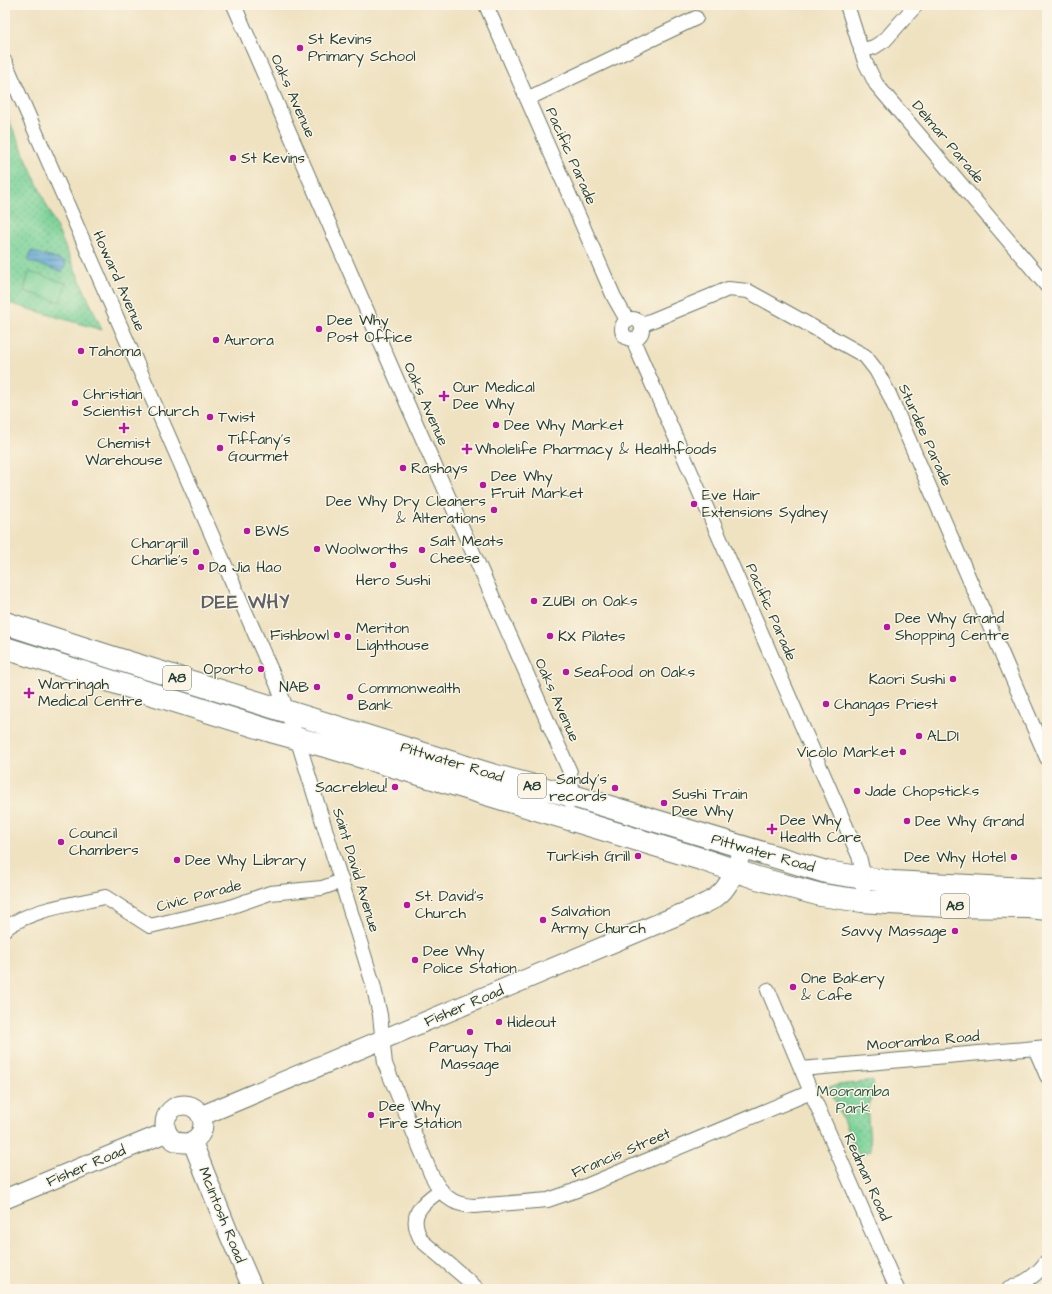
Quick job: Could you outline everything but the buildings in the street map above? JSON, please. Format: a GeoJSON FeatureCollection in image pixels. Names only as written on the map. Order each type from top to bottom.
{"type":"FeatureCollection","features":[{"type":"Feature","properties":{"kind":"highway","name":"Pittwater Road"},"geometry":{"type":"LineString","coordinates":[[5,623],[145,668],[492,775],[573,796],[820,870],[892,882],[1047,890]]}},
{"type":"Feature","properties":{"kind":"highway","name":"Pittwater Road"},"geometry":{"type":"LineString","coordinates":[[5,648],[736,871],[821,895],[862,901],[947,906],[1029,907],[1047,909]]}},
{"type":"Feature","properties":{"kind":"main road","name":"Fisher Road"},"geometry":{"type":"LineString","coordinates":[[201,1116],[695,908],[715,898],[721,893],[736,871],[743,847]]}},
{"type":"Feature","properties":{"kind":"main road"},"geometry":{"type":"LineString","coordinates":[[188,1105],[201,1116],[203,1128],[200,1134],[192,1141],[186,1143],[175,1141],[167,1132],[165,1120],[167,1115],[176,1107],[188,1105]]}},
{"type":"Feature","properties":{"kind":"main road","name":"Fisher Road"},"geometry":{"type":"LineString","coordinates":[[5,1200],[167,1132]]}},
{"type":"Feature","properties":{"kind":"main road","name":"McIntosh Road"},"geometry":{"type":"LineString","coordinates":[[192,1141],[229,1234],[253,1289]]}},
{"type":"Feature","properties":{"kind":"street","name":"Oaks Avenue"},"geometry":{"type":"LineString","coordinates":[[234,5],[410,410],[570,772],[573,796],[565,819]]}},
{"type":"Feature","properties":{"kind":"street","name":"Pacific Parade"},"geometry":{"type":"LineString","coordinates":[[486,5],[614,297],[628,320]]}},
{"type":"Feature","properties":{"kind":"street","name":"Delmar Parade"},"geometry":{"type":"LineString","coordinates":[[847,5],[861,51],[876,84],[1047,286]]}},
{"type":"Feature","properties":{"kind":"street"},"geometry":{"type":"LineString","coordinates":[[861,51],[872,48],[885,40],[916,5]]}},
{"type":"Feature","properties":{"kind":"street"},"geometry":{"type":"LineString","coordinates":[[527,99],[696,18]]}},
{"type":"Feature","properties":{"kind":"street","name":"Howard Avenue"},"geometry":{"type":"LineString","coordinates":[[5,62],[277,684],[287,711]]}},
{"type":"Feature","properties":{"kind":"street","name":"Sturdee Parade"},"geometry":{"type":"LineString","coordinates":[[642,325],[728,289],[748,291],[865,356],[876,370],[889,394],[1047,758]]}},
{"type":"Feature","properties":{"kind":"street"},"geometry":{"type":"LineString","coordinates":[[628,320],[637,320],[642,325],[641,335],[635,339],[628,339],[623,334],[622,328],[628,320]]}},
{"type":"Feature","properties":{"kind":"street","name":"Pacific Parade"},"geometry":{"type":"LineString","coordinates":[[635,339],[636,347],[859,856],[864,878],[862,901]]}},
{"type":"Feature","properties":{"kind":"street","name":"Saint David Avenue"},"geometry":{"type":"LineString","coordinates":[[287,711],[297,738],[342,881],[372,984],[380,1015],[385,1064],[431,1174],[441,1190]]}},
{"type":"Feature","properties":{"kind":"street","name":"Civic Parade"},"geometry":{"type":"LineString","coordinates":[[5,929],[22,918],[57,907],[105,897],[150,926],[227,908],[270,893],[322,888],[342,881]]}},
{"type":"Feature","properties":{"kind":"street","name":"Redman Road"},"geometry":{"type":"LineString","coordinates":[[768,990],[801,1069],[898,1289]]}},
{"type":"Feature","properties":{"kind":"street"},"geometry":{"type":"LineString","coordinates":[[1041,1047],[1047,1076]]}},
{"type":"Feature","properties":{"kind":"street","name":"Mooramba Road"},"geometry":{"type":"LineString","coordinates":[[801,1069],[1041,1047]]}},
{"type":"Feature","properties":{"kind":"street","name":"Francis Street"},"geometry":{"type":"LineString","coordinates":[[441,1190],[453,1202],[462,1206],[548,1200],[581,1188],[811,1092]]}},
{"type":"Feature","properties":{"kind":"street"},"geometry":{"type":"LineString","coordinates":[[441,1190],[425,1202],[418,1210],[415,1218],[417,1233],[422,1241],[477,1289]]}},
{"type":"Feature","properties":{"kind":"street"},"geometry":{"type":"LineString","coordinates":[[1009,1289],[1028,1280],[1040,1270],[1047,1261]]}},
{"type":"Feature","properties":{"kind":"green space"},"geometry":{"type":"Polygon","coordinates":[[[5,111],[102,330],[5,302],[5,111]]]}},
{"type":"Feature","properties":{"kind":"green space"},"geometry":{"type":"Polygon","coordinates":[[[29,272],[66,283],[60,302],[24,291],[29,272]]]}},
{"type":"Feature","properties":{"kind":"green space","name":"Mooramba Park"},"geometry":{"type":"Polygon","coordinates":[[[873,1081],[875,1093],[867,1108],[871,1150],[858,1156],[829,1086],[873,1081]]]}},
{"type":"Feature","properties":{"kind":"water"},"geometry":{"type":"Polygon","coordinates":[[[31,251],[66,262],[63,272],[28,261],[31,251]]]}},
{"type":"Feature","properties":{"kind":"place","name":"St Kevins Primary School"},"geometry":{"type":"Point","coordinates":[300,48]}},
{"type":"Feature","properties":{"kind":"place","name":"St Kevins"},"geometry":{"type":"Point","coordinates":[233,158]}},
{"type":"Feature","properties":{"kind":"place","name":"Dee Why Post Office"},"geometry":{"type":"Point","coordinates":[319,329]}},
{"type":"Feature","properties":{"kind":"place","name":"Aurora"},"geometry":{"type":"Point","coordinates":[216,340]}},
{"type":"Feature","properties":{"kind":"place","name":"Tahoma"},"geometry":{"type":"Point","coordinates":[81,351]}},
{"type":"Feature","properties":{"kind":"place","name":"Our Medical Dee Why"},"geometry":{"type":"Point","coordinates":[444,396]}},
{"type":"Feature","properties":{"kind":"place","name":"Christian Scientist Church"},"geometry":{"type":"Point","coordinates":[75,403]}},
{"type":"Feature","properties":{"kind":"place","name":"Twist"},"geometry":{"type":"Point","coordinates":[210,417]}},
{"type":"Feature","properties":{"kind":"place","name":"Dee Why Market"},"geometry":{"type":"Point","coordinates":[496,425]}},
{"type":"Feature","properties":{"kind":"place","name":"Chemist Warehouse"},"geometry":{"type":"Point","coordinates":[124,428]}},
{"type":"Feature","properties":{"kind":"place","name":"Tiffany's Gourmet"},"geometry":{"type":"Point","coordinates":[220,448]}},
{"type":"Feature","properties":{"kind":"place","name":"Wholelife Pharmacy & Healthfoods"},"geometry":{"type":"Point","coordinates":[467,449]}},
{"type":"Feature","properties":{"kind":"place","name":"Rashays"},"geometry":{"type":"Point","coordinates":[403,468]}},
{"type":"Feature","properties":{"kind":"place","name":"Dee Why Fruit Market"},"geometry":{"type":"Point","coordinates":[483,485]}},
{"type":"Feature","properties":{"kind":"place","name":"Eve Hair Extensions Sydney"},"geometry":{"type":"Point","coordinates":[694,504]}},
{"type":"Feature","properties":{"kind":"place","name":"Dee Why Dry Cleaners & Alterations"},"geometry":{"type":"Point","coordinates":[494,510]}},
{"type":"Feature","properties":{"kind":"place","name":"BWS"},"geometry":{"type":"Point","coordinates":[247,531]}},
{"type":"Feature","properties":{"kind":"place","name":"Woolworths"},"geometry":{"type":"Point","coordinates":[317,549]}},
{"type":"Feature","properties":{"kind":"place","name":"Salt Meats Cheese"},"geometry":{"type":"Point","coordinates":[422,550]}},
{"type":"Feature","properties":{"kind":"place","name":"Chargrill Charlie's"},"geometry":{"type":"Point","coordinates":[196,552]}},
{"type":"Feature","properties":{"kind":"place","name":"Hero Sushi"},"geometry":{"type":"Point","coordinates":[393,565]}},
{"type":"Feature","properties":{"kind":"place","name":"Da Jia Hao"},"geometry":{"type":"Point","coordinates":[201,567]}},
{"type":"Feature","properties":{"kind":"place","name":"ZUBI on Oaks"},"geometry":{"type":"Point","coordinates":[534,601]}},
{"type":"Feature","properties":{"kind":"place","name":"Dee Why Grand Shopping Centre"},"geometry":{"type":"Point","coordinates":[887,627]}},
{"type":"Feature","properties":{"kind":"place","name":"Fishbowl"},"geometry":{"type":"Point","coordinates":[337,635]}},
{"type":"Feature","properties":{"kind":"place","name":"KX Pilates"},"geometry":{"type":"Point","coordinates":[550,636]}},
{"type":"Feature","properties":{"kind":"place","name":"Meriton Lighthouse"},"geometry":{"type":"Point","coordinates":[348,637]}},
{"type":"Feature","properties":{"kind":"place","name":"Oporto"},"geometry":{"type":"Point","coordinates":[261,669]}},
{"type":"Feature","properties":{"kind":"place","name":"Seafood on Oaks"},"geometry":{"type":"Point","coordinates":[566,672]}},
{"type":"Feature","properties":{"kind":"place","name":"Kaori Sushi"},"geometry":{"type":"Point","coordinates":[953,679]}},
{"type":"Feature","properties":{"kind":"place","name":"NAB"},"geometry":{"type":"Point","coordinates":[317,687]}},
{"type":"Feature","properties":{"kind":"place","name":"Warringah Medical Centre"},"geometry":{"type":"Point","coordinates":[29,693]}},
{"type":"Feature","properties":{"kind":"place","name":"Commonwealth Bank"},"geometry":{"type":"Point","coordinates":[350,697]}},
{"type":"Feature","properties":{"kind":"place","name":"Changas Priest"},"geometry":{"type":"Point","coordinates":[826,704]}},
{"type":"Feature","properties":{"kind":"place","name":"ALDI"},"geometry":{"type":"Point","coordinates":[919,736]}},
{"type":"Feature","properties":{"kind":"place","name":"Vicolo Market"},"geometry":{"type":"Point","coordinates":[903,752]}},
{"type":"Feature","properties":{"kind":"place","name":"Sacrebleu!"},"geometry":{"type":"Point","coordinates":[395,787]}},
{"type":"Feature","properties":{"kind":"place","name":"Sandy's records"},"geometry":{"type":"Point","coordinates":[615,788]}},
{"type":"Feature","properties":{"kind":"place","name":"Jade Chopsticks"},"geometry":{"type":"Point","coordinates":[857,791]}},
{"type":"Feature","properties":{"kind":"place","name":"Sushi Train Dee Why"},"geometry":{"type":"Point","coordinates":[664,803]}},
{"type":"Feature","properties":{"kind":"place","name":"Dee Why Grand"},"geometry":{"type":"Point","coordinates":[907,821]}},
{"type":"Feature","properties":{"kind":"place","name":"Dee Why Health Care"},"geometry":{"type":"Point","coordinates":[772,829]}},
{"type":"Feature","properties":{"kind":"place","name":"Council Chambers"},"geometry":{"type":"Point","coordinates":[61,842]}},
{"type":"Feature","properties":{"kind":"place","name":"Turkish Grill"},"geometry":{"type":"Point","coordinates":[638,856]}},
{"type":"Feature","properties":{"kind":"place","name":"Dee Why Hotel"},"geometry":{"type":"Point","coordinates":[1014,857]}},
{"type":"Feature","properties":{"kind":"place","name":"Dee Why Library"},"geometry":{"type":"Point","coordinates":[177,860]}},
{"type":"Feature","properties":{"kind":"place","name":"St. David’s Church"},"geometry":{"type":"Point","coordinates":[407,905]}},
{"type":"Feature","properties":{"kind":"place","name":"Salvation Army Church"},"geometry":{"type":"Point","coordinates":[543,920]}},
{"type":"Feature","properties":{"kind":"place","name":"Savvy Massage"},"geometry":{"type":"Point","coordinates":[955,931]}},
{"type":"Feature","properties":{"kind":"place","name":"Dee Why Police Station"},"geometry":{"type":"Point","coordinates":[415,960]}},
{"type":"Feature","properties":{"kind":"place","name":"One Bakery & Cafe"},"geometry":{"type":"Point","coordinates":[793,987]}},
{"type":"Feature","properties":{"kind":"place","name":"Hideout"},"geometry":{"type":"Point","coordinates":[499,1022]}},
{"type":"Feature","properties":{"kind":"place","name":"Paruay Thai Massage"},"geometry":{"type":"Point","coordinates":[470,1032]}},
{"type":"Feature","properties":{"kind":"place","name":"Dee Why Fire Station"},"geometry":{"type":"Point","coordinates":[371,1115]}},
{"type":"Feature","properties":{"kind":"district","name":"DEE WHY"},"geometry":{"type":"Point","coordinates":[246,602]}}]}
